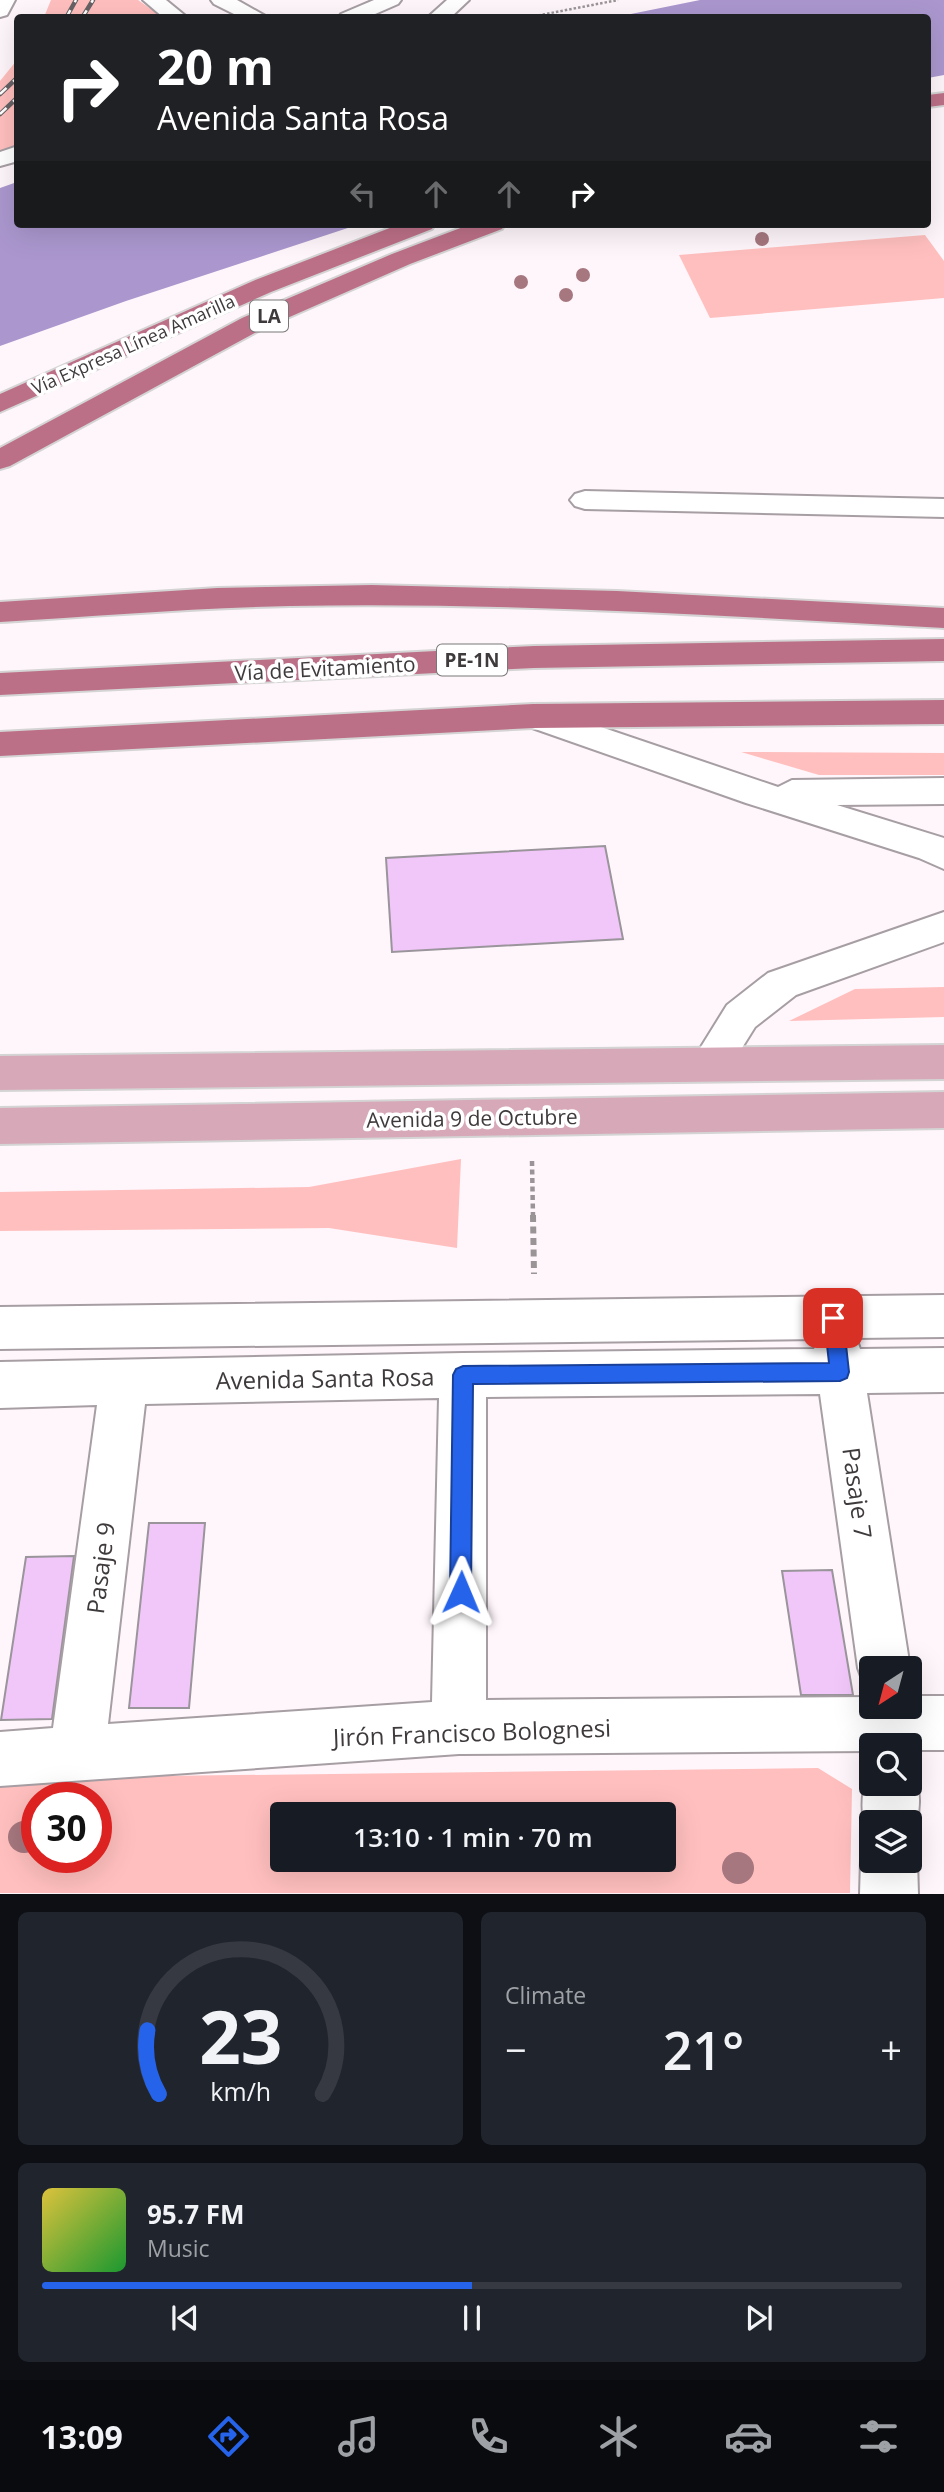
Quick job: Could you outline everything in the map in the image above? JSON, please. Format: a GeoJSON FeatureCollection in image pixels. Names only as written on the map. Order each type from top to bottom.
{"type":"FeatureCollection","features":[{"type":"Feature","properties":{"kind":"highway","name":"Vía Expresa Línea Amarilla"},"geometry":{"type":"LineString","coordinates":[[0,404],[216,306],[370,242],[411,228]]}},
{"type":"Feature","properties":{"kind":"highway","name":"Vía Expresa Línea Amarilla"},"geometry":{"type":"LineString","coordinates":[[0,460],[251,324],[483,228]]}},
{"type":"Feature","properties":{"kind":"highway"},"geometry":{"type":"LineString","coordinates":[[0,612],[288,596],[579,597],[944,618]]}},
{"type":"Feature","properties":{"kind":"highway","name":"Vía de Evitamiento"},"geometry":{"type":"LineString","coordinates":[[0,684],[534,657],[944,650]]}},
{"type":"Feature","properties":{"kind":"highway"},"geometry":{"type":"LineString","coordinates":[[0,744],[533,716],[944,712]]}},
{"type":"Feature","properties":{"kind":"main road"},"geometry":{"type":"LineString","coordinates":[[0,1073],[944,1062]]}},
{"type":"Feature","properties":{"kind":"main road","name":"Avenida 9 de Octubre"},"geometry":{"type":"LineString","coordinates":[[0,1126],[944,1110]]}},
{"type":"Feature","properties":{"kind":"street"},"geometry":{"type":"LineString","coordinates":[[0,11],[5,0]]}},
{"type":"Feature","properties":{"kind":"street"},"geometry":{"type":"LineString","coordinates":[[153,0],[172,14]]}},
{"type":"Feature","properties":{"kind":"street"},"geometry":{"type":"LineString","coordinates":[[221,0],[251,14]]}},
{"type":"Feature","properties":{"kind":"street"},"geometry":{"type":"LineString","coordinates":[[358,14],[391,0]]}},
{"type":"Feature","properties":{"kind":"street"},"geometry":{"type":"LineString","coordinates":[[442,14],[459,0]]}},
{"type":"Feature","properties":{"kind":"street"},"geometry":{"type":"LineString","coordinates":[[584,500],[944,508]]}},
{"type":"Feature","properties":{"kind":"street"},"geometry":{"type":"LineString","coordinates":[[533,716],[758,794],[940,850]]}},
{"type":"Feature","properties":{"kind":"street"},"geometry":{"type":"LineString","coordinates":[[758,794],[944,791]]}},
{"type":"Feature","properties":{"kind":"street"},"geometry":{"type":"LineString","coordinates":[[711,1063],[741,1016],[782,984],[944,927]]}},
{"type":"Feature","properties":{"kind":"street"},"geometry":{"type":"LineString","coordinates":[[0,1328],[944,1316]]}},
{"type":"Feature","properties":{"kind":"street","name":"Pasaje 7"},"geometry":{"type":"LineString","coordinates":[[833,1318],[882,1656]]}},
{"type":"Feature","properties":{"kind":"street","name":"Avenida Santa Rosa"},"geometry":{"type":"LineString","coordinates":[[0,1385],[463,1375],[944,1370]]}},
{"type":"Feature","properties":{"kind":"street"},"geometry":{"type":"LineString","coordinates":[[459,1727],[463,1375]]}},
{"type":"Feature","properties":{"kind":"street","name":"Pasaje 9"},"geometry":{"type":"LineString","coordinates":[[77,1754],[124,1382]]}},
{"type":"Feature","properties":{"kind":"street","name":"Jirón Francisco Bolognesi"},"geometry":{"type":"LineString","coordinates":[[0,1759],[459,1727],[944,1723]]}},
{"type":"Feature","properties":{"kind":"street"},"geometry":{"type":"LineString","coordinates":[[889,1873],[889,1894]]}},
{"type":"Feature","properties":{"kind":"path"},"geometry":{"type":"LineString","coordinates":[[546,14],[618,0]]}},
{"type":"Feature","properties":{"kind":"path"},"geometry":{"type":"LineString","coordinates":[[532,1152],[534,1274]]}},
{"type":"Feature","properties":{"kind":"shaded area"},"geometry":{"type":"Polygon","coordinates":[[[51,0],[138,0],[158,14],[45,14],[51,0]]]}},
{"type":"Feature","properties":{"kind":"shaded area"},"geometry":{"type":"Polygon","coordinates":[[[700,0],[944,0],[944,75],[931,77],[931,14],[631,14],[700,0]]]}},
{"type":"Feature","properties":{"kind":"shaded area"},"geometry":{"type":"Polygon","coordinates":[[[14,64],[14,148],[0,152],[0,81],[14,64]]]}},
{"type":"Feature","properties":{"kind":"shaded area"},"geometry":{"type":"Polygon","coordinates":[[[14,183],[14,228],[348,228],[126,301],[0,346],[0,188],[14,183]]]}},
{"type":"Feature","properties":{"kind":"shaded area"},"geometry":{"type":"Polygon","coordinates":[[[925,235],[944,261],[944,298],[710,318],[679,255],[925,235]]]}},
{"type":"Feature","properties":{"kind":"shaded area"},"geometry":{"type":"Polygon","coordinates":[[[741,752],[944,753],[944,775],[819,775],[741,752]]]}},
{"type":"Feature","properties":{"kind":"shaded area"},"geometry":{"type":"Polygon","coordinates":[[[944,987],[944,1017],[789,1021],[855,989],[944,987]]]}},
{"type":"Feature","properties":{"kind":"shaded area"},"geometry":{"type":"Polygon","coordinates":[[[461,1159],[457,1248],[329,1228],[0,1231],[0,1192],[309,1187],[461,1159]]]}},
{"type":"Feature","properties":{"kind":"shaded area"},"geometry":{"type":"Polygon","coordinates":[[[818,1768],[852,1789],[850,1893],[0,1893],[0,1778],[818,1768]]]}},
{"type":"Feature","properties":{"kind":"building"},"geometry":{"type":"Polygon","coordinates":[[[605,846],[623,939],[392,952],[386,858],[605,846]]]}},
{"type":"Feature","properties":{"kind":"building"},"geometry":{"type":"Polygon","coordinates":[[[149,1523],[205,1523],[189,1708],[129,1708],[149,1523]]]}},
{"type":"Feature","properties":{"kind":"building"},"geometry":{"type":"Polygon","coordinates":[[[74,1556],[52,1719],[1,1720],[26,1557],[74,1556]]]}},
{"type":"Feature","properties":{"kind":"building"},"geometry":{"type":"Polygon","coordinates":[[[832,1570],[853,1695],[801,1695],[782,1571],[832,1570]]]}},
{"type":"Feature","properties":{"kind":"railway"},"geometry":{"type":"LineString","coordinates":[[68,14],[76,0]]}},
{"type":"Feature","properties":{"kind":"railway"},"geometry":{"type":"LineString","coordinates":[[84,14],[93,0]]}},
{"type":"Feature","properties":{"kind":"railway"},"geometry":{"type":"LineString","coordinates":[[0,94],[14,81]]}},
{"type":"Feature","properties":{"kind":"railway"},"geometry":{"type":"LineString","coordinates":[[0,114],[14,101]]}},
{"type":"Feature","properties":{"kind":"route"},"geometry":{"type":"LineString","coordinates":[[461,1592],[463,1375],[840,1372],[833,1318]]}}]}
